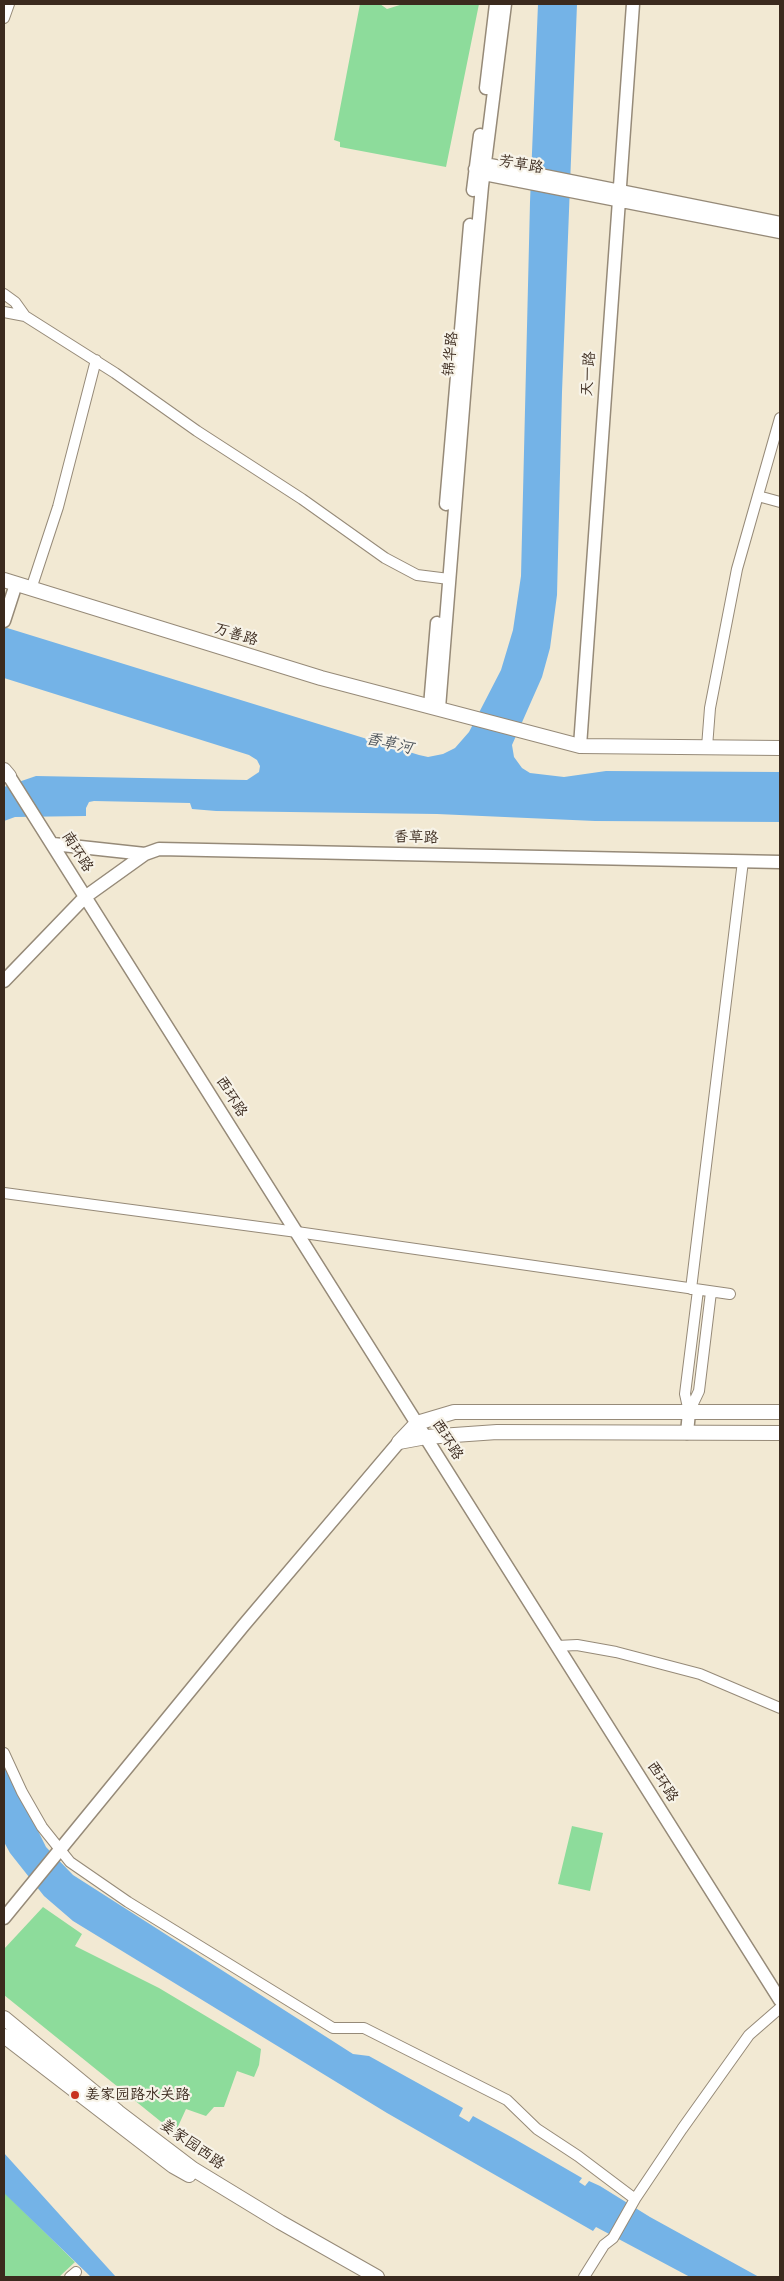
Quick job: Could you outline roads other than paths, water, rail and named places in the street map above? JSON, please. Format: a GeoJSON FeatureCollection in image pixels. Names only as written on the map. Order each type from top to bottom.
{"type":"FeatureCollection","features":[{"type":"Feature","properties":{"kind":"main road","name":"万善路"},"geometry":{"type":"LineString","coordinates":[[10,582],[321,678],[580,746],[780,748]]}},
{"type":"Feature","properties":{"kind":"main road"},"geometry":{"type":"LineString","coordinates":[[399,1442],[417,1422],[454,1412],[780,1412]]}},
{"type":"Feature","properties":{"kind":"main road"},"geometry":{"type":"LineString","coordinates":[[399,1442],[426,1437],[498,1432],[780,1433]]}},
{"type":"Feature","properties":{"kind":"main road","name":"姜家园西路"},"geometry":{"type":"LineString","coordinates":[[4,2018],[111,2106],[194,2169],[280,2222],[377,2277]]}},
{"type":"Feature","properties":{"kind":"main road","name":"姜家园西路"},"geometry":{"type":"LineString","coordinates":[[4,2036],[173,2166],[358,2277]]}},
{"type":"Feature","properties":{"kind":"street"},"geometry":{"type":"LineString","coordinates":[[4,18],[9,4]]}},
{"type":"Feature","properties":{"kind":"street","name":"锦华路"},"geometry":{"type":"LineString","coordinates":[[481,169],[496,4]]}},
{"type":"Feature","properties":{"kind":"street","name":"锦华路"},"geometry":{"type":"LineString","coordinates":[[435,707],[463,292],[505,4]]}},
{"type":"Feature","properties":{"kind":"street","name":"天一路"},"geometry":{"type":"LineString","coordinates":[[580,746],[633,4]]}},
{"type":"Feature","properties":{"kind":"street","name":"芳草路"},"geometry":{"type":"LineString","coordinates":[[481,169],[780,223]]}},
{"type":"Feature","properties":{"kind":"street","name":"芳草路"},"geometry":{"type":"LineString","coordinates":[[619,195],[780,232]]}},
{"type":"Feature","properties":{"kind":"street"},"geometry":{"type":"LineString","coordinates":[[4,294],[15,302],[25,316]]}},
{"type":"Feature","properties":{"kind":"street"},"geometry":{"type":"LineString","coordinates":[[4,312],[25,316],[96,360],[197,431],[302,499],[385,558],[417,575],[445,579]]}},
{"type":"Feature","properties":{"kind":"street"},"geometry":{"type":"LineString","coordinates":[[31,589],[58,506],[96,360]]}},
{"type":"Feature","properties":{"kind":"street"},"geometry":{"type":"LineString","coordinates":[[707,747],[712,699],[735,578],[780,418]]}},
{"type":"Feature","properties":{"kind":"street"},"geometry":{"type":"LineString","coordinates":[[758,496],[780,502]]}},
{"type":"Feature","properties":{"kind":"street"},"geometry":{"type":"LineString","coordinates":[[4,619],[10,582]]}},
{"type":"Feature","properties":{"kind":"street","name":"南环路"},"geometry":{"type":"LineString","coordinates":[[6,773],[86,897]]}},
{"type":"Feature","properties":{"kind":"street","name":"香草路"},"geometry":{"type":"LineString","coordinates":[[53,844],[145,854],[159,849],[780,862]]}},
{"type":"Feature","properties":{"kind":"street"},"geometry":{"type":"LineString","coordinates":[[4,981],[86,897],[145,854]]}},
{"type":"Feature","properties":{"kind":"street"},"geometry":{"type":"LineString","coordinates":[[687,1433],[689,1412],[685,1394],[694,1289],[743,861]]}},
{"type":"Feature","properties":{"kind":"street","name":"西环路"},"geometry":{"type":"LineString","coordinates":[[86,897],[780,2000]]}},
{"type":"Feature","properties":{"kind":"street"},"geometry":{"type":"LineString","coordinates":[[4,1193],[297,1232],[730,1294]]}},
{"type":"Feature","properties":{"kind":"street"},"geometry":{"type":"LineString","coordinates":[[689,1412],[699,1391],[711,1292]]}},
{"type":"Feature","properties":{"kind":"street"},"geometry":{"type":"LineString","coordinates":[[4,1918],[243,1626],[399,1442]]}},
{"type":"Feature","properties":{"kind":"street"},"geometry":{"type":"LineString","coordinates":[[557,1646],[577,1644],[700,1674],[780,1708]]}},
{"type":"Feature","properties":{"kind":"street"},"geometry":{"type":"LineString","coordinates":[[4,1753],[22,1792],[57,1852],[70,1862],[128,1902],[333,2028],[364,2028],[506,2100],[537,2129],[578,2156],[635,2199]]}},
{"type":"Feature","properties":{"kind":"street"},"geometry":{"type":"LineString","coordinates":[[584,2277],[604,2245],[613,2238],[635,2199],[749,2035],[780,2008]]}},
{"type":"Feature","properties":{"kind":"water"},"geometry":{"type":"Polygon","coordinates":[[[538,4],[577,4],[562,392],[557,595],[550,648],[542,677],[512,745],[514,757],[522,768],[530,773],[564,777],[606,771],[780,772],[780,822],[595,821],[437,814],[216,811],[192,809],[190,803],[94,801],[89,802],[86,808],[86,816],[15,817],[4,821],[4,787],[36,776],[247,780],[259,772],[260,766],[257,760],[249,755],[4,678],[4,627],[419,755],[428,757],[443,754],[455,748],[469,732],[501,670],[513,630],[521,576],[530,202],[538,4]]]}},
{"type":"Feature","properties":{"kind":"water"},"geometry":{"type":"Polygon","coordinates":[[[4,1762],[46,1847],[73,1875],[353,2054],[369,2056],[463,2108],[459,2116],[469,2122],[473,2116],[582,2178],[579,2182],[585,2186],[589,2181],[600,2186],[650,2217],[759,2277],[690,2277],[596,2227],[593,2231],[387,2113],[73,1921],[44,1896],[10,1853],[4,1842],[4,1762]]]}},
{"type":"Feature","properties":{"kind":"water"},"geometry":{"type":"Polygon","coordinates":[[[4,2153],[116,2277],[91,2277],[5,2194],[4,2153]]]}},
{"type":"Feature","properties":{"kind":"place","name":"姜家园路水关路"},"geometry":{"type":"Point","coordinates":[75,2095]}},
{"type":"Feature","properties":{"kind":"water label","name":"香草河"},"geometry":{"type":"Point","coordinates":[389,744]}}]}
